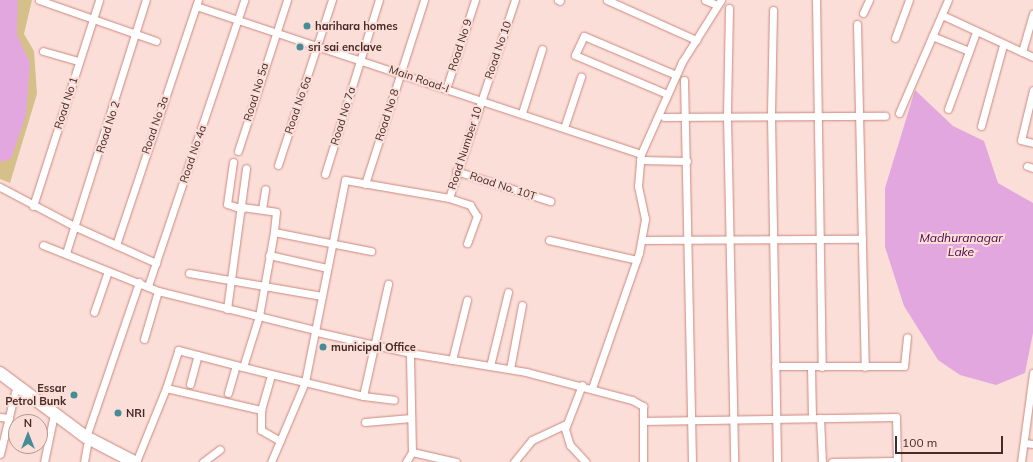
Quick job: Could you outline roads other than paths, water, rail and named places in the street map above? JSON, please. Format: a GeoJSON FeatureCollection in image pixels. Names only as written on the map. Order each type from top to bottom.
{"type":"FeatureCollection","features":[{"type":"Feature","properties":{"kind":"main road"},"geometry":{"type":"LineString","coordinates":[[0,373],[86,441],[135,462]]}},
{"type":"Feature","properties":{"kind":"main road"},"geometry":{"type":"LineString","coordinates":[[0,380],[53,419],[120,462]]}},
{"type":"Feature","properties":{"kind":"street"},"geometry":{"type":"LineString","coordinates":[[39,0],[156,41]]}},
{"type":"Feature","properties":{"kind":"street","name":"Road No 1"},"geometry":{"type":"LineString","coordinates":[[33,206],[99,0]]}},
{"type":"Feature","properties":{"kind":"street","name":"Road No 2"},"geometry":{"type":"LineString","coordinates":[[66,253],[76,227],[146,0]]}},
{"type":"Feature","properties":{"kind":"street","name":"Road No 4a"},"geometry":{"type":"LineString","coordinates":[[148,286],[244,0]]}},
{"type":"Feature","properties":{"kind":"street","name":"Road No 5a"},"geometry":{"type":"LineString","coordinates":[[238,151],[287,0]]}},
{"type":"Feature","properties":{"kind":"street","name":"Road No 6a"},"geometry":{"type":"LineString","coordinates":[[278,165],[319,44],[332,0]]}},
{"type":"Feature","properties":{"kind":"street","name":"Road No 7a"},"geometry":{"type":"LineString","coordinates":[[325,174],[380,0]]}},
{"type":"Feature","properties":{"kind":"street","name":"Road No 8"},"geometry":{"type":"LineString","coordinates":[[365,184],[424,0]]}},
{"type":"Feature","properties":{"kind":"street","name":"Road No 9"},"geometry":{"type":"LineString","coordinates":[[446,89],[475,0]]}},
{"type":"Feature","properties":{"kind":"street","name":"Road No 10"},"geometry":{"type":"LineString","coordinates":[[481,99],[515,0]]}},
{"type":"Feature","properties":{"kind":"street"},"geometry":{"type":"LineString","coordinates":[[607,0],[696,40]]}},
{"type":"Feature","properties":{"kind":"street"},"geometry":{"type":"LineString","coordinates":[[592,388],[637,260],[642,240],[645,220],[638,186],[641,157],[676,75],[719,3],[705,0]]}},
{"type":"Feature","properties":{"kind":"street"},"geometry":{"type":"LineString","coordinates":[[816,0],[822,367]]}},
{"type":"Feature","properties":{"kind":"street"},"geometry":{"type":"LineString","coordinates":[[863,13],[869,0]]}},
{"type":"Feature","properties":{"kind":"street"},"geometry":{"type":"LineString","coordinates":[[895,38],[910,0]]}},
{"type":"Feature","properties":{"kind":"street"},"geometry":{"type":"LineString","coordinates":[[898,112],[948,0]]}},
{"type":"Feature","properties":{"kind":"street","name":"Main Road-I"},"geometry":{"type":"LineString","coordinates":[[197,3],[237,21],[275,34],[319,44],[446,89],[565,125],[641,157],[687,161]]}},
{"type":"Feature","properties":{"kind":"street","name":"Road No 3a"},"geometry":{"type":"LineString","coordinates":[[116,245],[197,3]]}},
{"type":"Feature","properties":{"kind":"street"},"geometry":{"type":"LineString","coordinates":[[729,8],[727,117],[734,462]]}},
{"type":"Feature","properties":{"kind":"street"},"geometry":{"type":"LineString","coordinates":[[773,10],[771,116],[777,462]]}},
{"type":"Feature","properties":{"kind":"street"},"geometry":{"type":"LineString","coordinates":[[942,14],[1003,45],[1033,57]]}},
{"type":"Feature","properties":{"kind":"street"},"geometry":{"type":"LineString","coordinates":[[1022,52],[1033,14]]}},
{"type":"Feature","properties":{"kind":"street"},"geometry":{"type":"LineString","coordinates":[[858,24],[865,367]]}},
{"type":"Feature","properties":{"kind":"street"},"geometry":{"type":"LineString","coordinates":[[948,109],[976,32]]}},
{"type":"Feature","properties":{"kind":"street"},"geometry":{"type":"LineString","coordinates":[[667,94],[575,55],[584,36],[676,75]]}},
{"type":"Feature","properties":{"kind":"street"},"geometry":{"type":"LineString","coordinates":[[932,36],[969,51]]}},
{"type":"Feature","properties":{"kind":"street"},"geometry":{"type":"LineString","coordinates":[[981,126],[1003,45]]}},
{"type":"Feature","properties":{"kind":"street"},"geometry":{"type":"LineString","coordinates":[[522,113],[542,49]]}},
{"type":"Feature","properties":{"kind":"street"},"geometry":{"type":"LineString","coordinates":[[43,52],[79,60]]}},
{"type":"Feature","properties":{"kind":"street"},"geometry":{"type":"LineString","coordinates":[[565,125],[581,77]]}},
{"type":"Feature","properties":{"kind":"street"},"geometry":{"type":"LineString","coordinates":[[684,80],[687,161],[692,462]]}},
{"type":"Feature","properties":{"kind":"street"},"geometry":{"type":"LineString","coordinates":[[1033,90],[1020,140],[1033,143]]}},
{"type":"Feature","properties":{"kind":"street","name":"Road Number 10"},"geometry":{"type":"LineString","coordinates":[[449,198],[456,171],[481,99]]}},
{"type":"Feature","properties":{"kind":"street"},"geometry":{"type":"LineString","coordinates":[[664,117],[885,116]]}},
{"type":"Feature","properties":{"kind":"street"},"geometry":{"type":"LineString","coordinates":[[233,162],[227,204],[242,208],[262,209],[276,212],[274,232],[259,316],[243,367]]}},
{"type":"Feature","properties":{"kind":"street"},"geometry":{"type":"LineString","coordinates":[[227,308],[242,208],[246,168]]}},
{"type":"Feature","properties":{"kind":"street","name":"Road No. 10T"},"geometry":{"type":"LineString","coordinates":[[456,171],[550,201]]}},
{"type":"Feature","properties":{"kind":"street"},"geometry":{"type":"LineString","coordinates":[[271,462],[305,382],[345,180],[449,198],[463,202],[477,212],[467,243]]}},
{"type":"Feature","properties":{"kind":"street"},"geometry":{"type":"LineString","coordinates":[[0,187],[33,206],[76,227],[156,262]]}},
{"type":"Feature","properties":{"kind":"street"},"geometry":{"type":"LineString","coordinates":[[262,209],[265,189]]}},
{"type":"Feature","properties":{"kind":"street"},"geometry":{"type":"LineString","coordinates":[[274,232],[371,251]]}},
{"type":"Feature","properties":{"kind":"street"},"geometry":{"type":"LineString","coordinates":[[642,240],[729,241],[862,239]]}},
{"type":"Feature","properties":{"kind":"street"},"geometry":{"type":"LineString","coordinates":[[549,240],[637,260]]}},
{"type":"Feature","properties":{"kind":"street"},"geometry":{"type":"LineString","coordinates":[[43,245],[158,291],[410,353],[510,369],[582,385],[643,406],[643,462]]}},
{"type":"Feature","properties":{"kind":"street"},"geometry":{"type":"LineString","coordinates":[[269,256],[327,268]]}},
{"type":"Feature","properties":{"kind":"street"},"geometry":{"type":"LineString","coordinates":[[94,312],[108,271]]}},
{"type":"Feature","properties":{"kind":"street"},"geometry":{"type":"LineString","coordinates":[[189,273],[232,279],[322,296]]}},
{"type":"Feature","properties":{"kind":"street"},"geometry":{"type":"LineString","coordinates":[[84,462],[86,441],[138,282]]}},
{"type":"Feature","properties":{"kind":"street"},"geometry":{"type":"LineString","coordinates":[[363,396],[373,344],[388,284]]}},
{"type":"Feature","properties":{"kind":"street"},"geometry":{"type":"LineString","coordinates":[[144,339],[158,291]]}},
{"type":"Feature","properties":{"kind":"street"},"geometry":{"type":"LineString","coordinates":[[490,366],[508,292]]}},
{"type":"Feature","properties":{"kind":"street"},"geometry":{"type":"LineString","coordinates":[[452,360],[467,300]]}},
{"type":"Feature","properties":{"kind":"street"},"geometry":{"type":"LineString","coordinates":[[510,369],[522,305]]}},
{"type":"Feature","properties":{"kind":"street"},"geometry":{"type":"LineString","coordinates":[[776,366],[904,366],[906,337]]}},
{"type":"Feature","properties":{"kind":"street"},"geometry":{"type":"LineString","coordinates":[[135,462],[166,388],[178,350],[363,396],[394,400]]}},
{"type":"Feature","properties":{"kind":"street"},"geometry":{"type":"LineString","coordinates":[[406,462],[412,452],[410,353]]}},
{"type":"Feature","properties":{"kind":"street"},"geometry":{"type":"LineString","coordinates":[[190,384],[198,355]]}},
{"type":"Feature","properties":{"kind":"street"},"geometry":{"type":"LineString","coordinates":[[228,393],[236,365]]}},
{"type":"Feature","properties":{"kind":"street"},"geometry":{"type":"LineString","coordinates":[[811,366],[812,418]]}},
{"type":"Feature","properties":{"kind":"street"},"geometry":{"type":"LineString","coordinates":[[1021,462],[1033,373]]}},
{"type":"Feature","properties":{"kind":"street"},"geometry":{"type":"LineString","coordinates":[[271,374],[261,410],[261,430],[280,441]]}},
{"type":"Feature","properties":{"kind":"street"},"geometry":{"type":"LineString","coordinates":[[582,385],[566,424],[570,445],[586,462]]}},
{"type":"Feature","properties":{"kind":"street"},"geometry":{"type":"LineString","coordinates":[[166,388],[261,410]]}},
{"type":"Feature","properties":{"kind":"street"},"geometry":{"type":"LineString","coordinates":[[10,414],[15,392]]}},
{"type":"Feature","properties":{"kind":"street"},"geometry":{"type":"LineString","coordinates":[[643,421],[692,419],[896,417],[897,462],[832,462]]}},
{"type":"Feature","properties":{"kind":"street"},"geometry":{"type":"LineString","coordinates":[[365,422],[411,418]]}},
{"type":"Feature","properties":{"kind":"street"},"geometry":{"type":"LineString","coordinates":[[820,418],[822,462]]}},
{"type":"Feature","properties":{"kind":"street"},"geometry":{"type":"LineString","coordinates":[[44,462],[53,419]]}},
{"type":"Feature","properties":{"kind":"street"},"geometry":{"type":"LineString","coordinates":[[0,454],[8,422]]}},
{"type":"Feature","properties":{"kind":"street"},"geometry":{"type":"LineString","coordinates":[[514,462],[532,440],[566,424]]}},
{"type":"Feature","properties":{"kind":"street"},"geometry":{"type":"LineString","coordinates":[[1024,443],[1033,444]]}},
{"type":"Feature","properties":{"kind":"street"},"geometry":{"type":"LineString","coordinates":[[203,462],[220,449]]}},
{"type":"Feature","properties":{"kind":"street"},"geometry":{"type":"LineString","coordinates":[[412,452],[456,462]]}},
{"type":"Feature","properties":{"kind":"water"},"geometry":{"type":"Polygon","coordinates":[[[0,0],[18,0],[17,35],[30,63],[26,115],[11,159],[0,162],[0,0]]]}},
{"type":"Feature","properties":{"kind":"water","name":"Madhuranagar Lake"},"geometry":{"type":"Polygon","coordinates":[[[915,90],[953,126],[984,141],[998,183],[1033,203],[1033,333],[1025,373],[996,385],[960,375],[938,360],[904,306],[885,247],[885,188],[915,90]]]}},
{"type":"Feature","properties":{"kind":"place","name":"harihara homes"},"geometry":{"type":"Point","coordinates":[307,26]}},
{"type":"Feature","properties":{"kind":"place","name":"sri sai enclave"},"geometry":{"type":"Point","coordinates":[300,47]}},
{"type":"Feature","properties":{"kind":"place","name":"municipal Office"},"geometry":{"type":"Point","coordinates":[323,347]}},
{"type":"Feature","properties":{"kind":"place","name":"Essar Petrol Bunk"},"geometry":{"type":"Point","coordinates":[74,395]}},
{"type":"Feature","properties":{"kind":"place","name":"NRI"},"geometry":{"type":"Point","coordinates":[118,413]}}]}
